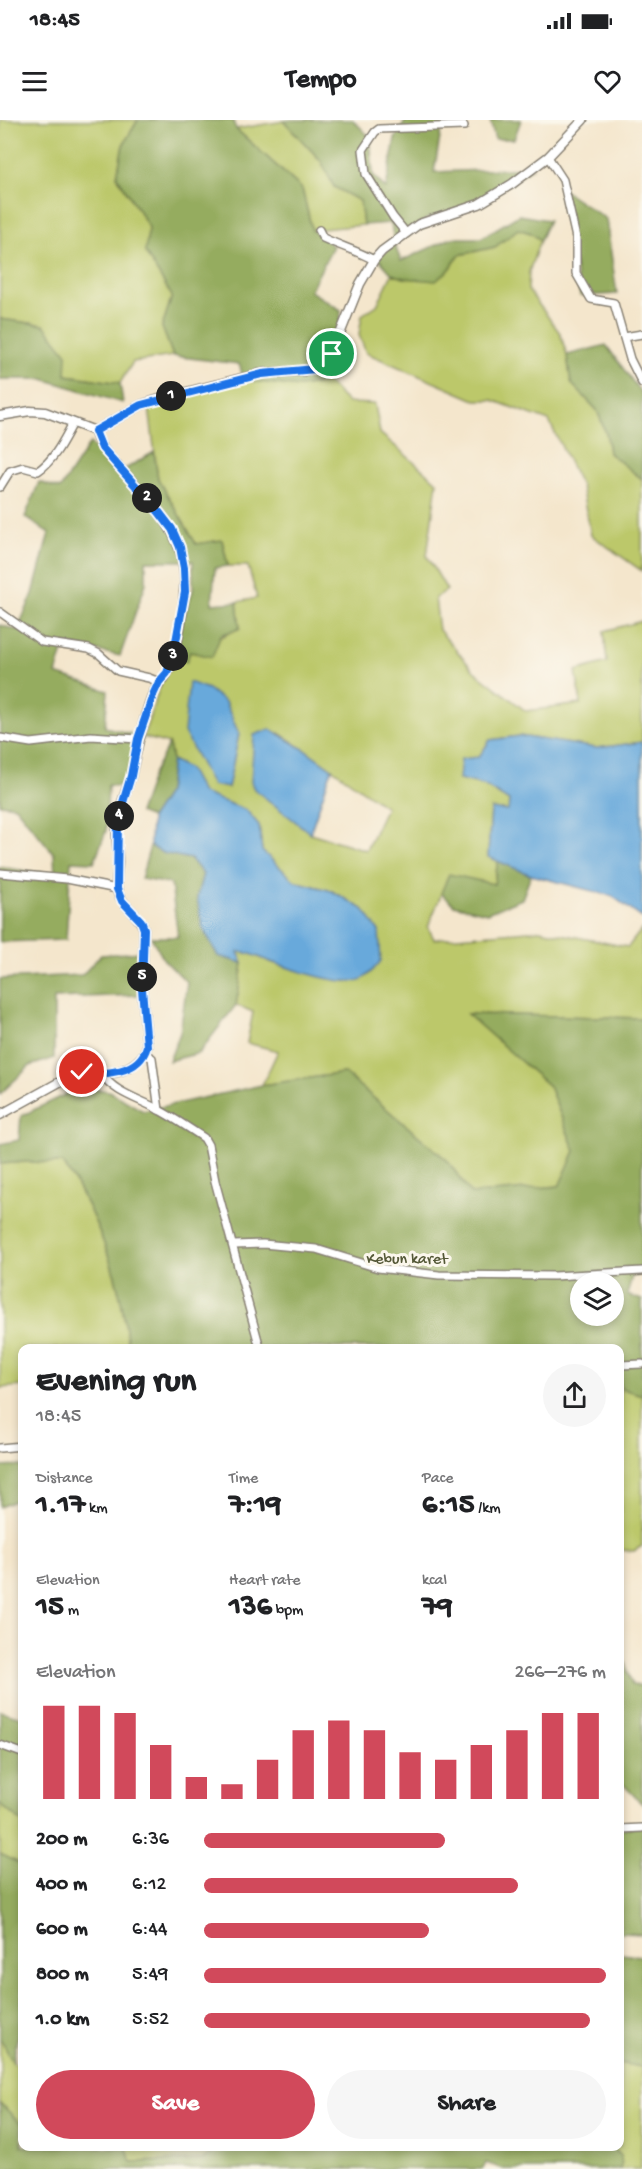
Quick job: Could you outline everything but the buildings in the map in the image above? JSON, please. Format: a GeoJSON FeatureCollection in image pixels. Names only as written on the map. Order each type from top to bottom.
{"type":"FeatureCollection","features":[{"type":"Feature","properties":{"kind":"street"},"geometry":{"type":"LineString","coordinates":[[95,431],[141,405],[163,398],[262,374],[304,371],[323,365],[332,354],[360,284],[382,251],[406,233],[431,219],[479,204],[512,184],[548,157],[583,120]]}},
{"type":"Feature","properties":{"kind":"street"},"geometry":{"type":"LineString","coordinates":[[406,233],[366,174],[363,150],[375,132],[380,129],[464,126]]}},
{"type":"Feature","properties":{"kind":"street"},"geometry":{"type":"LineString","coordinates":[[548,157],[563,180],[576,238],[576,273],[591,299],[614,303],[630,359],[642,383]]}},
{"type":"Feature","properties":{"kind":"street"},"geometry":{"type":"LineString","coordinates":[[319,230],[323,238],[374,260]]}},
{"type":"Feature","properties":{"kind":"street"},"geometry":{"type":"LineString","coordinates":[[624,337],[642,334]]}},
{"type":"Feature","properties":{"kind":"street"},"geometry":{"type":"LineString","coordinates":[[0,416],[38,412],[61,417],[95,431],[102,448],[172,529],[180,547],[185,592],[174,652],[167,673],[159,682],[138,739],[131,776],[118,819],[117,889],[122,901],[141,921],[144,929],[142,989],[147,1036],[145,1054],[129,1067],[102,1074],[82,1072],[74,1074],[0,1115]]}},
{"type":"Feature","properties":{"kind":"street"},"geometry":{"type":"LineString","coordinates":[[0,488],[10,471],[23,467],[38,471],[50,457],[57,454],[73,423]]}},
{"type":"Feature","properties":{"kind":"street"},"geometry":{"type":"LineString","coordinates":[[0,612],[42,642],[89,649],[99,654],[118,670],[159,682]]}},
{"type":"Feature","properties":{"kind":"street"},"geometry":{"type":"LineString","coordinates":[[0,738],[31,743],[91,736],[138,739]]}},
{"type":"Feature","properties":{"kind":"street"},"geometry":{"type":"LineString","coordinates":[[0,873],[67,879],[117,889]]}},
{"type":"Feature","properties":{"kind":"street"},"geometry":{"type":"LineString","coordinates":[[145,1054],[152,1058],[159,1110]]}},
{"type":"Feature","properties":{"kind":"street"},"geometry":{"type":"LineString","coordinates":[[102,1074],[106,1082],[159,1110],[204,1138],[208,1145],[215,1181],[259,1344]]}},
{"type":"Feature","properties":{"kind":"street"},"geometry":{"type":"LineString","coordinates":[[234,1245],[263,1244],[316,1250],[378,1268],[439,1275],[554,1276],[642,1271]]}},
{"type":"Feature","properties":{"kind":"street"},"geometry":{"type":"LineString","coordinates":[[624,1365],[642,1365]]}},
{"type":"Feature","properties":{"kind":"street"},"geometry":{"type":"LineString","coordinates":[[0,1448],[18,1446]]}},
{"type":"Feature","properties":{"kind":"street"},"geometry":{"type":"LineString","coordinates":[[0,1745],[18,1752]]}},
{"type":"Feature","properties":{"kind":"street"},"geometry":{"type":"LineString","coordinates":[[624,1829],[642,1828]]}},
{"type":"Feature","properties":{"kind":"green space"},"geometry":{"type":"Polygon","coordinates":[[[0,120],[138,120],[123,145],[117,176],[149,227],[145,252],[172,296],[162,327],[173,356],[133,362],[120,383],[66,375],[44,325],[0,319],[0,120]]]}},
{"type":"Feature","properties":{"kind":"green space"},"geometry":{"type":"Polygon","coordinates":[[[138,120],[233,120],[236,129],[302,189],[312,230],[333,246],[310,291],[341,310],[339,344],[327,382],[300,387],[244,380],[239,364],[173,356],[162,327],[172,296],[145,252],[149,227],[117,176],[123,145],[138,120]]]}},
{"type":"Feature","properties":{"kind":"green space"},"geometry":{"type":"Polygon","coordinates":[[[353,120],[370,137],[373,175],[386,189],[395,139],[406,120],[443,120],[434,172],[532,168],[480,203],[428,218],[394,243],[401,261],[451,238],[481,238],[519,215],[549,220],[540,240],[531,233],[518,229],[495,247],[459,255],[450,269],[436,281],[404,278],[392,274],[377,257],[394,242],[391,223],[363,225],[360,201],[334,187],[321,161],[284,121],[353,120]]]}},
{"type":"Feature","properties":{"kind":"green space"},"geometry":{"type":"Polygon","coordinates":[[[490,120],[521,120],[514,139],[495,139],[490,120]]]}},
{"type":"Feature","properties":{"kind":"green space"},"geometry":{"type":"Polygon","coordinates":[[[284,121],[321,161],[334,187],[360,201],[363,225],[312,230],[302,189],[236,129],[284,121]]]}},
{"type":"Feature","properties":{"kind":"green space"},"geometry":{"type":"Polygon","coordinates":[[[562,189],[606,219],[617,294],[580,296],[562,189]]]}},
{"type":"Feature","properties":{"kind":"green space"},"geometry":{"type":"Polygon","coordinates":[[[518,229],[531,233],[540,240],[529,272],[528,290],[560,333],[567,355],[571,383],[597,410],[607,436],[609,453],[642,479],[642,571],[591,535],[581,486],[549,421],[492,400],[475,400],[366,353],[359,335],[362,315],[377,305],[392,274],[404,278],[450,269],[459,255],[495,247],[518,229]]]}},
{"type":"Feature","properties":{"kind":"green space"},"geometry":{"type":"Polygon","coordinates":[[[0,319],[44,325],[67,354],[66,375],[120,383],[123,403],[43,379],[0,379],[0,319]]]}},
{"type":"Feature","properties":{"kind":"green space"},"geometry":{"type":"Polygon","coordinates":[[[606,345],[642,394],[642,479],[609,453],[607,436],[597,410],[571,383],[567,355],[606,345]]]}},
{"type":"Feature","properties":{"kind":"green space"},"geometry":{"type":"Polygon","coordinates":[[[244,380],[300,387],[327,382],[348,403],[375,404],[380,433],[437,482],[427,556],[447,590],[435,598],[439,630],[474,671],[526,711],[581,704],[576,671],[607,662],[604,631],[642,621],[642,742],[597,748],[519,736],[490,740],[479,757],[459,779],[484,785],[509,800],[509,811],[491,809],[488,856],[498,861],[494,885],[449,875],[428,927],[434,939],[540,930],[628,947],[642,929],[642,1018],[468,1014],[549,1086],[575,1151],[560,1186],[471,1194],[447,1160],[344,1073],[262,1085],[278,1051],[247,1043],[253,1012],[236,1005],[243,964],[238,951],[312,974],[351,982],[379,931],[363,909],[332,891],[295,881],[262,851],[259,825],[246,810],[202,793],[189,769],[172,760],[169,744],[143,737],[170,656],[190,652],[240,628],[237,602],[257,598],[248,566],[228,566],[222,540],[196,544],[158,479],[149,407],[244,380]],[[225,702],[212,785],[228,788],[239,734],[225,702]],[[279,733],[286,812],[310,833],[366,850],[386,807],[279,733]]]}},
{"type":"Feature","properties":{"kind":"green space"},"geometry":{"type":"Polygon","coordinates":[[[90,443],[117,474],[154,452],[158,479],[196,544],[222,540],[228,566],[215,568],[212,604],[237,602],[240,628],[221,635],[212,657],[190,652],[187,661],[170,656],[193,590],[193,561],[146,561],[146,583],[120,656],[65,644],[56,674],[108,691],[105,727],[143,737],[125,787],[108,785],[106,831],[94,862],[71,861],[66,940],[0,942],[0,867],[55,875],[54,854],[15,806],[0,804],[0,625],[17,630],[33,594],[49,533],[25,517],[39,482],[60,489],[90,443]]]}},
{"type":"Feature","properties":{"kind":"green space"},"geometry":{"type":"Polygon","coordinates":[[[169,744],[172,760],[168,792],[151,818],[139,813],[153,774],[169,744]]]}},
{"type":"Feature","properties":{"kind":"green space"},"geometry":{"type":"Polygon","coordinates":[[[150,846],[163,853],[191,859],[203,874],[197,897],[202,926],[218,956],[243,963],[236,1005],[199,1053],[169,1061],[180,1033],[187,982],[164,960],[151,937],[178,937],[171,884],[141,879],[150,846]]]}},
{"type":"Feature","properties":{"kind":"green space"},"geometry":{"type":"Polygon","coordinates":[[[498,861],[531,875],[522,899],[487,913],[454,905],[441,893],[449,874],[494,884],[498,861]]]}},
{"type":"Feature","properties":{"kind":"green space"},"geometry":{"type":"Polygon","coordinates":[[[141,952],[139,995],[54,998],[54,1058],[30,1066],[0,1094],[0,979],[82,975],[101,955],[141,952]]]}},
{"type":"Feature","properties":{"kind":"green space","name":"Kebun karet"},"geometry":{"type":"Polygon","coordinates":[[[467,1014],[642,1018],[642,1275],[632,1276],[627,1295],[642,1300],[642,1395],[624,1389],[624,1344],[128,1344],[121,1300],[107,1252],[88,1206],[63,1163],[0,1164],[0,1144],[19,1140],[21,1116],[81,1087],[109,1091],[143,1111],[262,1085],[344,1073],[447,1160],[471,1194],[559,1186],[575,1151],[549,1086],[467,1014]]]}},
{"type":"Feature","properties":{"kind":"green space"},"geometry":{"type":"Polygon","coordinates":[[[63,1163],[88,1206],[107,1252],[121,1300],[128,1344],[18,1344],[18,1386],[0,1388],[0,1164],[63,1163]]]}},
{"type":"Feature","properties":{"kind":"green space"},"geometry":{"type":"Polygon","coordinates":[[[624,1389],[642,1395],[642,1546],[634,1551],[624,1550],[624,1389]]]}},
{"type":"Feature","properties":{"kind":"green space"},"geometry":{"type":"Polygon","coordinates":[[[18,1466],[18,1500],[0,1507],[0,1467],[18,1466]]]}},
{"type":"Feature","properties":{"kind":"green space"},"geometry":{"type":"Polygon","coordinates":[[[624,1660],[632,1685],[642,1686],[642,1804],[624,1785],[624,1660]]]}},
{"type":"Feature","properties":{"kind":"green space"},"geometry":{"type":"Polygon","coordinates":[[[0,1711],[18,1716],[18,1819],[0,1804],[0,1711]]]}},
{"type":"Feature","properties":{"kind":"green space"},"geometry":{"type":"Polygon","coordinates":[[[0,1804],[18,1819],[18,1863],[0,1854],[0,1804]]]}},
{"type":"Feature","properties":{"kind":"green space"},"geometry":{"type":"Polygon","coordinates":[[[642,1826],[642,1934],[624,1933],[624,1828],[642,1826]]]}},
{"type":"Feature","properties":{"kind":"green space"},"geometry":{"type":"Polygon","coordinates":[[[0,1854],[18,1863],[18,2033],[13,2062],[0,2038],[0,1854]]]}},
{"type":"Feature","properties":{"kind":"green space"},"geometry":{"type":"Polygon","coordinates":[[[624,1954],[642,1956],[642,2067],[624,2064],[624,1954]]]}},
{"type":"Feature","properties":{"kind":"green space"},"geometry":{"type":"Polygon","coordinates":[[[0,2038],[13,2062],[18,2064],[18,2121],[0,2103],[0,2038]]]}},
{"type":"Feature","properties":{"kind":"green space"},"geometry":{"type":"Polygon","coordinates":[[[624,2064],[642,2067],[641,2169],[620,2169],[621,2156],[615,2151],[624,2151],[624,2064]]]}},
{"type":"Feature","properties":{"kind":"green space"},"geometry":{"type":"Polygon","coordinates":[[[0,2103],[18,2121],[18,2151],[128,2151],[132,2162],[202,2160],[214,2151],[616,2151],[621,2156],[620,2169],[504,2169],[486,2163],[483,2169],[0,2169],[0,2103]]]}},
{"type":"Feature","properties":{"kind":"green space"},"geometry":{"type":"Polygon","coordinates":[[[127,2151],[214,2151],[202,2160],[131,2162],[127,2151]]]}},
{"type":"Feature","properties":{"kind":"water"},"geometry":{"type":"Polygon","coordinates":[[[189,682],[208,689],[225,702],[239,734],[228,788],[212,785],[184,732],[189,682]]]}},
{"type":"Feature","properties":{"kind":"water"},"geometry":{"type":"Polygon","coordinates":[[[270,729],[332,769],[310,833],[254,789],[251,782],[254,735],[270,729]]]}},
{"type":"Feature","properties":{"kind":"water"},"geometry":{"type":"Polygon","coordinates":[[[520,736],[597,748],[642,742],[642,918],[612,896],[531,875],[488,857],[491,809],[508,811],[509,801],[484,785],[459,779],[461,759],[479,757],[490,740],[520,736]]]}},
{"type":"Feature","properties":{"kind":"water"},"geometry":{"type":"Polygon","coordinates":[[[172,760],[189,769],[202,793],[246,810],[259,825],[262,851],[295,881],[332,891],[363,909],[379,931],[381,961],[368,975],[356,981],[333,980],[248,953],[238,952],[243,963],[218,956],[202,926],[197,897],[203,874],[191,859],[163,853],[150,846],[151,818],[168,792],[172,760]]]}},
{"type":"Feature","properties":{"kind":"route"},"geometry":{"type":"LineString","coordinates":[[82,1072],[102,1074],[129,1067],[145,1054],[147,1046],[142,989],[144,929],[141,921],[122,901],[117,889],[116,836],[118,819],[131,776],[138,739],[153,695],[159,682],[167,673],[174,652],[185,592],[180,547],[172,529],[102,448],[95,431],[141,405],[262,374],[315,369],[330,359],[332,354]]}}]}
